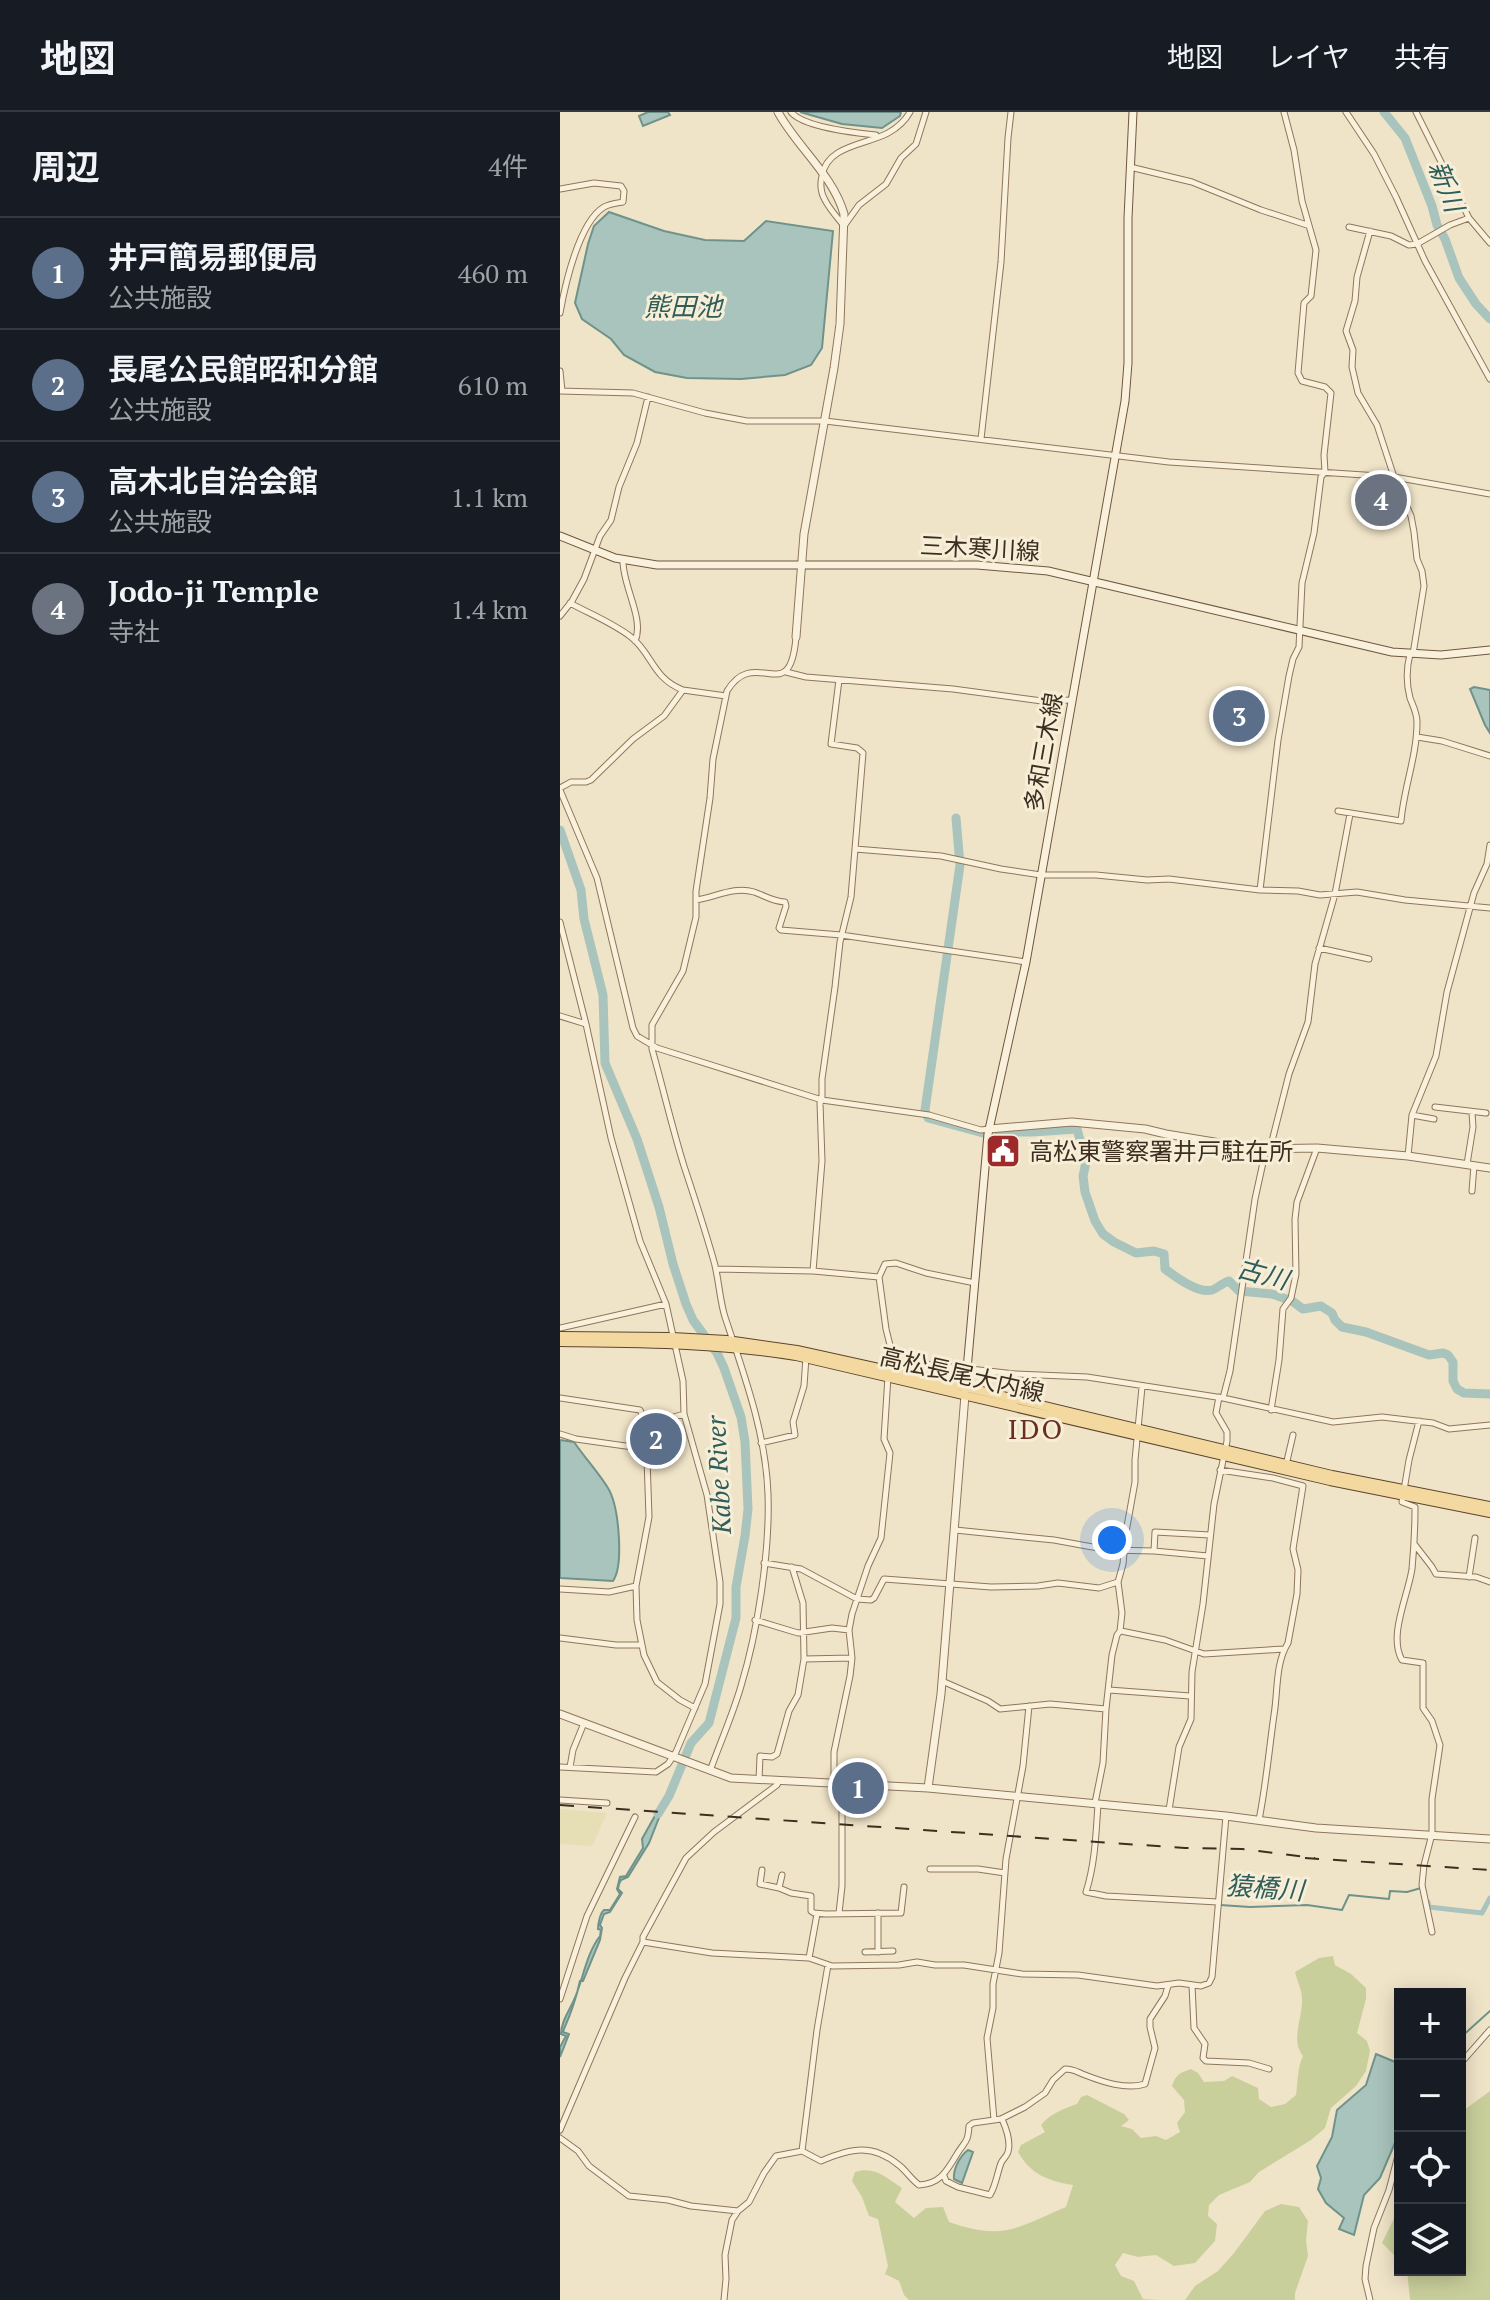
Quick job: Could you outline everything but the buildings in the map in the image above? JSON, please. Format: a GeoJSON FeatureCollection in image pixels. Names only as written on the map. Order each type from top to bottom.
{"type":"FeatureCollection","features":[{"type":"Feature","properties":{"kind":"main road","name":"高松長尾大内線"},"geometry":{"type":"LineString","coordinates":[[560,1336],[731,1344],[852,1363],[1286,1468],[1490,1513]]}},
{"type":"Feature","properties":{"kind":"main road","name":"高松長尾大内線"},"geometry":{"type":"LineString","coordinates":[[560,1342],[675,1340]]}},
{"type":"Feature","properties":{"kind":"main road","name":"高松長尾大内線"},"geometry":{"type":"LineString","coordinates":[[1137,1432],[1206,1445],[1223,1452]]}},
{"type":"Feature","properties":{"kind":"main road","name":"高松長尾大内線"},"geometry":{"type":"LineString","coordinates":[[1404,1493],[1490,1506]]}},
{"type":"Feature","properties":{"kind":"street"},"geometry":{"type":"LineString","coordinates":[[710,1771],[741,1688],[764,1563],[768,1491],[761,1443],[731,1344],[717,1269],[651,1044],[652,1025],[683,971],[696,917],[713,759],[726,696],[733,681],[748,672],[779,674],[792,666],[809,502],[840,324],[844,226],[840,200],[789,133],[778,112]]}},
{"type":"Feature","properties":{"kind":"street"},"geometry":{"type":"LineString","coordinates":[[791,112],[796,119],[803,121],[881,136]]}},
{"type":"Feature","properties":{"kind":"street"},"geometry":{"type":"LineString","coordinates":[[844,226],[822,193],[822,174],[826,165],[840,152],[899,126],[910,112]]}},
{"type":"Feature","properties":{"kind":"street"},"geometry":{"type":"LineString","coordinates":[[844,226],[859,205],[886,184],[901,158],[916,144],[926,112]]}},
{"type":"Feature","properties":{"kind":"street"},"geometry":{"type":"LineString","coordinates":[[981,439],[1001,262],[1011,112]]}},
{"type":"Feature","properties":{"kind":"street","name":"多和三木線"},"geometry":{"type":"LineString","coordinates":[[928,1788],[942,1681],[989,1129],[1026,962],[1125,401],[1133,112]]}},
{"type":"Feature","properties":{"kind":"street"},"geometry":{"type":"LineString","coordinates":[[1260,890],[1278,740],[1289,676],[1299,647],[1302,583],[1313,541],[1321,477],[1325,472],[1331,393],[1325,387],[1302,381],[1298,373],[1304,303],[1311,296],[1316,250],[1307,225],[1284,112]]}},
{"type":"Feature","properties":{"kind":"street"},"geometry":{"type":"LineString","coordinates":[[1346,112],[1374,154],[1417,244],[1490,379]]}},
{"type":"Feature","properties":{"kind":"street"},"geometry":{"type":"LineString","coordinates":[[1416,112],[1469,218],[1490,243]]}},
{"type":"Feature","properties":{"kind":"street"},"geometry":{"type":"LineString","coordinates":[[1130,167],[1192,182],[1307,225]]}},
{"type":"Feature","properties":{"kind":"street"},"geometry":{"type":"LineString","coordinates":[[560,189],[594,183],[621,186],[624,191],[623,202],[602,208],[581,236],[560,311]]}},
{"type":"Feature","properties":{"kind":"street"},"geometry":{"type":"LineString","coordinates":[[1349,227],[1391,236],[1409,245],[1469,218]]}},
{"type":"Feature","properties":{"kind":"street"},"geometry":{"type":"LineString","coordinates":[[1338,811],[1401,821],[1403,797],[1417,737],[1417,716],[1406,677],[1424,586],[1422,571],[1417,559],[1411,516],[1377,425],[1358,393],[1352,367],[1353,350],[1346,331],[1370,231]]}},
{"type":"Feature","properties":{"kind":"street"},"geometry":{"type":"LineString","coordinates":[[560,371],[561,391],[615,392],[648,397],[747,421],[825,421],[1169,462],[1394,477],[1490,494]]}},
{"type":"Feature","properties":{"kind":"street"},"geometry":{"type":"LineString","coordinates":[[560,616],[584,579],[600,536],[611,520],[619,487],[634,452],[648,397]]}},
{"type":"Feature","properties":{"kind":"street","name":"三木寒川線"},"geometry":{"type":"LineString","coordinates":[[560,536],[623,560],[678,566],[1007,566],[1048,571],[1298,631],[1412,654],[1458,655],[1490,650]]}},
{"type":"Feature","properties":{"kind":"street"},"geometry":{"type":"LineString","coordinates":[[623,560],[625,580],[637,620],[638,636],[635,641]]}},
{"type":"Feature","properties":{"kind":"street"},"geometry":{"type":"LineString","coordinates":[[570,603],[627,634],[668,683],[683,690],[726,696]]}},
{"type":"Feature","properties":{"kind":"street"},"geometry":{"type":"LineString","coordinates":[[786,672],[806,677],[953,689],[1042,701],[1072,700]]}},
{"type":"Feature","properties":{"kind":"street"},"geometry":{"type":"LineString","coordinates":[[813,1271],[822,1161],[822,1079],[841,935],[851,897],[863,753],[857,748],[831,744],[839,680]]}},
{"type":"Feature","properties":{"kind":"street"},"geometry":{"type":"LineString","coordinates":[[683,690],[664,716],[633,739],[591,780],[571,782],[560,789],[597,878],[637,1036],[672,1053],[822,1100],[926,1115],[981,1130],[1072,1122],[1145,1129],[1208,1142],[1268,1149],[1317,1148],[1489,1165]]}},
{"type":"Feature","properties":{"kind":"street"},"geometry":{"type":"LineString","coordinates":[[1417,737],[1442,741],[1490,756]]}},
{"type":"Feature","properties":{"kind":"street"},"geometry":{"type":"LineString","coordinates":[[1169,1810],[1179,1747],[1191,1719],[1195,1652],[1227,1432],[1216,1413],[1230,1371],[1255,1199],[1289,1074],[1308,1022],[1319,948],[1335,894],[1350,814]]}},
{"type":"Feature","properties":{"kind":"street"},"geometry":{"type":"LineString","coordinates":[[1408,1156],[1412,1115],[1436,1056],[1447,992],[1471,907],[1487,864],[1490,845]]}},
{"type":"Feature","properties":{"kind":"street"},"geometry":{"type":"LineString","coordinates":[[855,849],[941,856],[1041,875],[1169,879],[1320,895],[1357,892],[1385,898],[1490,908]]}},
{"type":"Feature","properties":{"kind":"street"},"geometry":{"type":"LineString","coordinates":[[696,900],[726,891],[755,892],[771,901],[785,902],[781,930],[841,935],[1026,962]]}},
{"type":"Feature","properties":{"kind":"street"},"geometry":{"type":"LineString","coordinates":[[560,922],[611,1138],[640,1241],[666,1304],[675,1340],[683,1381],[684,1414],[707,1495],[720,1582],[714,1646],[705,1684],[675,1758],[656,1772],[560,1767]]}},
{"type":"Feature","properties":{"kind":"street"},"geometry":{"type":"LineString","coordinates":[[1319,948],[1369,959]]}},
{"type":"Feature","properties":{"kind":"street"},"geometry":{"type":"LineString","coordinates":[[560,1016],[586,1024]]}},
{"type":"Feature","properties":{"kind":"street"},"geometry":{"type":"LineString","coordinates":[[1435,1107],[1486,1113]]}},
{"type":"Feature","properties":{"kind":"street"},"geometry":{"type":"LineString","coordinates":[[1472,1113],[1473,1191]]}},
{"type":"Feature","properties":{"kind":"street"},"geometry":{"type":"LineString","coordinates":[[1412,1115],[1434,1119]]}},
{"type":"Feature","properties":{"kind":"street"},"geometry":{"type":"LineString","coordinates":[[1271,1410],[1283,1309],[1290,1300],[1296,1274],[1297,1202],[1317,1148]]}},
{"type":"Feature","properties":{"kind":"street"},"geometry":{"type":"LineString","coordinates":[[839,1913],[842,1810],[834,1782],[834,1752],[852,1658],[849,1630],[868,1566],[881,1538],[890,1453],[884,1439],[890,1345],[879,1277],[885,1264],[896,1263],[975,1283]]}},
{"type":"Feature","properties":{"kind":"street"},"geometry":{"type":"LineString","coordinates":[[717,1269],[813,1271],[879,1277]]}},
{"type":"Feature","properties":{"kind":"street"},"geometry":{"type":"LineString","coordinates":[[560,1328],[666,1304]]}},
{"type":"Feature","properties":{"kind":"street"},"geometry":{"type":"LineString","coordinates":[[761,1443],[795,1435],[793,1422],[804,1386],[806,1355]]}},
{"type":"Feature","properties":{"kind":"street"},"geometry":{"type":"LineString","coordinates":[[890,1360],[1015,1374],[1087,1377],[1221,1398],[1333,1422],[1382,1417],[1433,1423],[1449,1429],[1490,1425]]}},
{"type":"Feature","properties":{"kind":"street"},"geometry":{"type":"LineString","coordinates":[[1142,1387],[1135,1482],[1118,1582],[1122,1597],[1120,1631],[1115,1643],[1106,1709],[1094,1856],[1086,1892],[1218,1904]]}},
{"type":"Feature","properties":{"kind":"street"},"geometry":{"type":"LineString","coordinates":[[560,1398],[640,1410],[647,1425],[649,1517],[636,1586],[637,1620],[646,1661],[657,1682],[695,1708]]}},
{"type":"Feature","properties":{"kind":"street"},"geometry":{"type":"LineString","coordinates":[[647,1425],[684,1414]]}},
{"type":"Feature","properties":{"kind":"street"},"geometry":{"type":"LineString","coordinates":[[1419,1421],[1403,1503],[1415,1507],[1415,1544],[1396,1646],[1402,1660],[1423,1663],[1423,1708],[1432,1721],[1440,1745],[1432,1799],[1432,1834],[1424,1865],[1423,1887],[1432,1932]]}},
{"type":"Feature","properties":{"kind":"street"},"geometry":{"type":"LineString","coordinates":[[560,1434],[647,1449]]}},
{"type":"Feature","properties":{"kind":"street"},"geometry":{"type":"LineString","coordinates":[[1283,1481],[1293,1435]]}},
{"type":"Feature","properties":{"kind":"street"},"geometry":{"type":"LineString","coordinates":[[1220,1470],[1303,1486],[1293,1549],[1298,1570],[1297,1594],[1288,1643],[1278,1675],[1259,1820]]}},
{"type":"Feature","properties":{"kind":"street"},"geometry":{"type":"LineString","coordinates":[[954,1530],[1077,1543],[1109,1550],[1208,1556]]}},
{"type":"Feature","properties":{"kind":"street"},"geometry":{"type":"LineString","coordinates":[[1154,1551],[1155,1532],[1210,1535]]}},
{"type":"Feature","properties":{"kind":"street"},"geometry":{"type":"LineString","coordinates":[[1469,1577],[1475,1538]]}},
{"type":"Feature","properties":{"kind":"street"},"geometry":{"type":"LineString","coordinates":[[1415,1544],[1436,1574],[1490,1582]]}},
{"type":"Feature","properties":{"kind":"street"},"geometry":{"type":"LineString","coordinates":[[764,1563],[801,1569],[857,1599],[871,1600],[884,1579],[1006,1587],[1058,1583],[1099,1588],[1118,1582]]}},
{"type":"Feature","properties":{"kind":"street"},"geometry":{"type":"LineString","coordinates":[[759,1780],[760,1756],[777,1754],[789,1711],[798,1695],[804,1659],[803,1603],[792,1567]]}},
{"type":"Feature","properties":{"kind":"street"},"geometry":{"type":"LineString","coordinates":[[560,1589],[609,1592],[636,1586]]}},
{"type":"Feature","properties":{"kind":"street"},"geometry":{"type":"LineString","coordinates":[[755,1620],[804,1633],[832,1628],[849,1630]]}},
{"type":"Feature","properties":{"kind":"street"},"geometry":{"type":"LineString","coordinates":[[1120,1631],[1165,1640],[1195,1652],[1225,1654],[1284,1649]]}},
{"type":"Feature","properties":{"kind":"street"},"geometry":{"type":"LineString","coordinates":[[560,1638],[642,1645]]}},
{"type":"Feature","properties":{"kind":"street"},"geometry":{"type":"LineString","coordinates":[[804,1659],[852,1658]]}},
{"type":"Feature","properties":{"kind":"street"},"geometry":{"type":"LineString","coordinates":[[942,1681],[1000,1709],[1050,1704],[1106,1709]]}},
{"type":"Feature","properties":{"kind":"street"},"geometry":{"type":"LineString","coordinates":[[1109,1690],[1190,1696]]}},
{"type":"Feature","properties":{"kind":"street"},"geometry":{"type":"LineString","coordinates":[[994,2120],[987,2038],[999,1953],[1005,1873],[1023,1766],[1029,1706]]}},
{"type":"Feature","properties":{"kind":"street"},"geometry":{"type":"LineString","coordinates":[[560,1714],[731,1778],[928,1788],[1169,1810],[1352,1831],[1490,1839]]}},
{"type":"Feature","properties":{"kind":"street"},"geometry":{"type":"LineString","coordinates":[[570,1767],[584,1723]]}},
{"type":"Feature","properties":{"kind":"street"},"geometry":{"type":"LineString","coordinates":[[560,2130],[653,1915],[686,1858],[780,1780]]}},
{"type":"Feature","properties":{"kind":"street"},"geometry":{"type":"LineString","coordinates":[[560,1800],[607,1803]]}},
{"type":"Feature","properties":{"kind":"street"},"geometry":{"type":"LineString","coordinates":[[643,1942],[712,1953],[809,1958],[828,1965],[917,1962],[1022,1974],[1078,1975],[1168,1986],[1179,1983],[1201,1986],[1209,1983],[1212,1977],[1226,1816]]}},
{"type":"Feature","properties":{"kind":"street"},"geometry":{"type":"LineString","coordinates":[[560,1999],[587,1916],[635,1817]]}},
{"type":"Feature","properties":{"kind":"street"},"geometry":{"type":"LineString","coordinates":[[930,1869],[978,1869],[1005,1873]]}},
{"type":"Feature","properties":{"kind":"street"},"geometry":{"type":"LineString","coordinates":[[762,1870],[760,1884],[811,1896],[811,1911],[817,1914],[901,1913],[904,1887]]}},
{"type":"Feature","properties":{"kind":"street"},"geometry":{"type":"LineString","coordinates":[[779,1888],[782,1875]]}},
{"type":"Feature","properties":{"kind":"street"},"geometry":{"type":"LineString","coordinates":[[878,1913],[878,1952]]}},
{"type":"Feature","properties":{"kind":"street"},"geometry":{"type":"LineString","coordinates":[[809,1958],[817,1914]]}},
{"type":"Feature","properties":{"kind":"street"},"geometry":{"type":"LineString","coordinates":[[865,1952],[893,1951]]}},
{"type":"Feature","properties":{"kind":"street"},"geometry":{"type":"LineString","coordinates":[[802,2151],[828,1965]]}},
{"type":"Feature","properties":{"kind":"street"},"geometry":{"type":"LineString","coordinates":[[1192,1985],[1194,2028],[1205,2044],[1203,2058],[1206,2061],[1249,2063],[1269,2069]]}},
{"type":"Feature","properties":{"kind":"street"},"geometry":{"type":"LineString","coordinates":[[724,2300],[729,2231],[738,2211],[749,2202],[776,2156],[802,2151],[821,2161],[856,2149],[873,2151],[886,2155],[919,2185],[925,2185],[944,2176],[968,2140],[969,2126],[1002,2119],[1025,2107],[1045,2093],[1065,2069],[1124,2086],[1145,2084],[1155,2048],[1150,2019],[1168,1986]]}},
{"type":"Feature","properties":{"kind":"street"},"geometry":{"type":"LineString","coordinates":[[1464,2060],[1490,2030]]}},
{"type":"Feature","properties":{"kind":"street"},"geometry":{"type":"LineString","coordinates":[[944,2176],[946,2181],[958,2187],[990,2195],[1009,2148],[1002,2119]]}},
{"type":"Feature","properties":{"kind":"street"},"geometry":{"type":"LineString","coordinates":[[560,2138],[578,2151],[589,2166],[629,2196],[738,2211]]}},
{"type":"Feature","properties":{"kind":"street"},"geometry":{"type":"LineString","coordinates":[[1370,2300],[1365,2279],[1366,2266],[1374,2228],[1389,2190],[1394,2166]]}},
{"type":"Feature","properties":{"kind":"shaded area"},"geometry":{"type":"Polygon","coordinates":[[[560,1809],[607,1813],[593,1844],[560,1844],[560,1809]]]}},
{"type":"Feature","properties":{"kind":"green space"},"geometry":{"type":"Polygon","coordinates":[[[1333,1956],[1335,1965],[1366,1988],[1357,2033],[1367,2041],[1370,2051],[1366,2071],[1356,2086],[1331,2108],[1325,2128],[1311,2140],[1259,2172],[1250,2182],[1219,2195],[1209,2205],[1208,2216],[1217,2224],[1215,2241],[1195,2263],[1174,2266],[1156,2255],[1138,2257],[1123,2253],[1115,2265],[1121,2276],[1134,2281],[1143,2299],[1158,2300],[909,2300],[899,2281],[885,2274],[888,2266],[878,2219],[869,2216],[852,2181],[855,2172],[874,2172],[902,2188],[895,2202],[914,2218],[926,2208],[943,2207],[949,2222],[983,2231],[1009,2230],[1066,2207],[1073,2185],[1041,2176],[1018,2152],[1021,2145],[1045,2132],[1041,2125],[1045,2121],[1087,2095],[1124,2114],[1129,2120],[1121,2126],[1132,2129],[1141,2138],[1156,2136],[1166,2140],[1180,2132],[1177,2123],[1185,2112],[1184,2100],[1172,2086],[1173,2082],[1179,2074],[1191,2069],[1204,2082],[1224,2081],[1232,2076],[1258,2088],[1259,2099],[1271,2107],[1285,2104],[1296,2095],[1303,2056],[1297,2036],[1302,1995],[1295,1972],[1319,1958],[1333,1956]]]}},
{"type":"Feature","properties":{"kind":"green space"},"geometry":{"type":"Polygon","coordinates":[[[1490,2091],[1490,2300],[1410,2300],[1408,2276],[1466,2276],[1466,2109],[1490,2091]]]}},
{"type":"Feature","properties":{"kind":"green space"},"geometry":{"type":"Polygon","coordinates":[[[1281,2204],[1299,2207],[1308,2221],[1308,2256],[1295,2300],[1185,2300],[1195,2286],[1218,2271],[1265,2211],[1281,2204]]]}},
{"type":"Feature","properties":{"kind":"green space"},"geometry":{"type":"Polygon","coordinates":[[[1394,2218],[1394,2255],[1382,2243],[1394,2218]]]}},
{"type":"Feature","properties":{"kind":"water"},"geometry":{"type":"Polygon","coordinates":[[[648,112],[668,112],[670,115],[643,126],[639,116],[648,112]]]}},
{"type":"Feature","properties":{"kind":"water"},"geometry":{"type":"Polygon","coordinates":[[[800,112],[901,112],[900,116],[882,128],[842,124],[800,112]]]}},
{"type":"Feature","properties":{"kind":"water","name":"熊田池"},"geometry":{"type":"Polygon","coordinates":[[[609,212],[664,231],[705,240],[744,241],[766,221],[833,231],[822,348],[811,365],[785,375],[741,379],[687,378],[655,372],[624,355],[611,339],[582,319],[575,303],[594,226],[609,212]]]}},
{"type":"Feature","properties":{"kind":"water"},"geometry":{"type":"Polygon","coordinates":[[[1470,689],[1490,690],[1490,733],[1470,689]]]}},
{"type":"Feature","properties":{"kind":"water"},"geometry":{"type":"Polygon","coordinates":[[[560,1440],[574,1442],[612,1497],[619,1549],[613,1581],[560,1578],[560,1440]]]}},
{"type":"Feature","properties":{"kind":"water"},"geometry":{"type":"Polygon","coordinates":[[[661,1805],[664,1805],[649,1843],[628,1877],[619,1884],[618,1889],[622,1893],[610,1912],[604,1914],[600,1940],[581,1981],[591,1951],[600,1936],[598,1927],[601,1914],[604,1910],[610,1910],[620,1894],[617,1889],[620,1877],[626,1876],[643,1848],[642,1839],[661,1805]]]}},
{"type":"Feature","properties":{"kind":"water"},"geometry":{"type":"Polygon","coordinates":[[[578,1991],[563,2032],[569,2034],[560,2057],[560,2047],[566,2036],[561,2034],[562,2025],[578,1991]]]}},
{"type":"Feature","properties":{"kind":"water"},"geometry":{"type":"Polygon","coordinates":[[[1376,2054],[1394,2062],[1394,2145],[1380,2178],[1364,2195],[1354,2235],[1339,2229],[1344,2218],[1326,2203],[1318,2189],[1321,2178],[1317,2166],[1332,2137],[1337,2110],[1366,2085],[1376,2054]]]}},
{"type":"Feature","properties":{"kind":"water"},"geometry":{"type":"Polygon","coordinates":[[[968,2150],[973,2152],[962,2183],[954,2179],[955,2171],[968,2150]]]}},
{"type":"Feature","properties":{"kind":"waterway","name":"新川"},"geometry":{"type":"LineString","coordinates":[[1384,112],[1405,138],[1459,278],[1490,319]]}},
{"type":"Feature","properties":{"kind":"waterway","name":"古川"},"geometry":{"type":"LineString","coordinates":[[956,818],[960,865],[925,1110],[928,1118],[983,1133]]}},
{"type":"Feature","properties":{"kind":"waterway","name":"Kabe River"},"geometry":{"type":"LineString","coordinates":[[560,830],[581,890],[584,919],[603,995],[605,1063],[637,1139],[686,1304],[724,1368],[741,1417],[745,1442],[748,1509],[736,1587],[736,1618],[709,1723],[691,1743],[658,1814]]}},
{"type":"Feature","properties":{"kind":"waterway","name":"古川"},"geometry":{"type":"LineString","coordinates":[[998,1132],[1077,1129],[1086,1162],[1083,1176],[1085,1192],[1103,1234],[1136,1253],[1154,1251],[1164,1254],[1165,1269],[1187,1284],[1206,1291],[1229,1281],[1239,1291],[1272,1294],[1292,1301],[1303,1309],[1321,1306],[1332,1313],[1342,1327],[1366,1332],[1429,1355],[1448,1355],[1453,1362],[1453,1381],[1457,1389],[1464,1393],[1490,1394]]}},
{"type":"Feature","properties":{"kind":"waterway","name":"猿橋川"},"geometry":{"type":"LineString","coordinates":[[1220,1905],[1307,1905],[1342,1910],[1349,1895],[1389,1899],[1390,1891],[1407,1892],[1421,1888]]}},
{"type":"Feature","properties":{"kind":"waterway"},"geometry":{"type":"LineString","coordinates":[[1428,1902],[1429,1907],[1482,1913],[1490,1898]]}},
{"type":"Feature","properties":{"kind":"waterway"},"geometry":{"type":"LineString","coordinates":[[1466,2033],[1490,2011]]}},
{"type":"Feature","properties":{"kind":"railway"},"geometry":{"type":"LineString","coordinates":[[560,1805],[1185,1848],[1242,1849],[1315,1858]]}},
{"type":"Feature","properties":{"kind":"railway"},"geometry":{"type":"LineString","coordinates":[[1305,1858],[1490,1870]]}},
{"type":"Feature","properties":{"kind":"place","name":"Jodo-ji Temple"},"geometry":{"type":"Point","coordinates":[1381,500]}},
{"type":"Feature","properties":{"kind":"place","name":"高木北自治会館"},"geometry":{"type":"Point","coordinates":[1239,716]}},
{"type":"Feature","properties":{"kind":"place","name":"高松東警察署井戸駐在所"},"geometry":{"type":"Point","coordinates":[1003,1151]}},
{"type":"Feature","properties":{"kind":"place","name":"長尾公民館昭和分館"},"geometry":{"type":"Point","coordinates":[656,1439]}},
{"type":"Feature","properties":{"kind":"place","name":"井戸簡易郵便局"},"geometry":{"type":"Point","coordinates":[858,1788]}},
{"type":"Feature","properties":{"kind":"district","name":"IDO"},"geometry":{"type":"Point","coordinates":[1036,1428]}}]}
